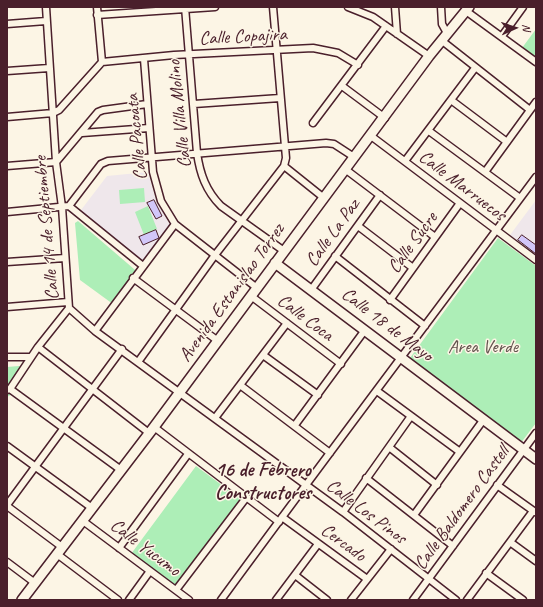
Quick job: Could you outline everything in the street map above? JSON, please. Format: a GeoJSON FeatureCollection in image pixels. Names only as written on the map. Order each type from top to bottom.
{"type":"FeatureCollection","features":[{"type":"Feature","properties":{"kind":"street","name":"Calle 14 de Septiembre"},"geometry":{"type":"LineString","coordinates":[[46,7],[52,113],[56,162],[62,207],[68,305],[95,331],[180,392]]}},
{"type":"Feature","properties":{"kind":"street"},"geometry":{"type":"LineString","coordinates":[[7,117],[52,113],[59,110],[102,62],[97,7]]}},
{"type":"Feature","properties":{"kind":"street"},"geometry":{"type":"LineString","coordinates":[[98,15],[215,7]]}},
{"type":"Feature","properties":{"kind":"street"},"geometry":{"type":"LineString","coordinates":[[138,362],[215,255],[284,166],[286,158],[273,7]]}},
{"type":"Feature","properties":{"kind":"street"},"geometry":{"type":"LineString","coordinates":[[348,7],[373,17],[429,56]]}},
{"type":"Feature","properties":{"kind":"street"},"geometry":{"type":"LineString","coordinates":[[395,7],[397,34]]}},
{"type":"Feature","properties":{"kind":"street"},"geometry":{"type":"LineString","coordinates":[[441,7],[444,37],[475,68],[530,110]]}},
{"type":"Feature","properties":{"kind":"street"},"geometry":{"type":"LineString","coordinates":[[502,36],[523,7]]}},
{"type":"Feature","properties":{"kind":"street","name":"Calle Villa Molino"},"geometry":{"type":"LineString","coordinates":[[185,9],[197,153],[202,175],[214,198],[242,221],[284,251]]}},
{"type":"Feature","properties":{"kind":"street"},"geometry":{"type":"LineString","coordinates":[[468,9],[536,62]]}},
{"type":"Feature","properties":{"kind":"street","name":"Avenida Estanislao Torrez"},"geometry":{"type":"LineString","coordinates":[[22,600],[152,430],[345,169],[385,118],[429,56],[468,9]]}},
{"type":"Feature","properties":{"kind":"street"},"geometry":{"type":"LineString","coordinates":[[7,24],[46,21]]}},
{"type":"Feature","properties":{"kind":"street"},"geometry":{"type":"LineString","coordinates":[[313,123],[386,26]]}},
{"type":"Feature","properties":{"kind":"street","name":"Calle Copajira"},"geometry":{"type":"LineString","coordinates":[[102,62],[144,58],[313,48],[338,53],[358,64]]}},
{"type":"Feature","properties":{"kind":"street","name":"Calle Pacoata"},"geometry":{"type":"LineString","coordinates":[[144,58],[153,172],[161,201],[175,224],[257,288]]}},
{"type":"Feature","properties":{"kind":"street"},"geometry":{"type":"LineString","coordinates":[[7,71],[49,68]]}},
{"type":"Feature","properties":{"kind":"street"},"geometry":{"type":"LineString","coordinates":[[404,161],[429,131],[475,68]]}},
{"type":"Feature","properties":{"kind":"street"},"geometry":{"type":"LineString","coordinates":[[342,86],[385,118]]}},
{"type":"Feature","properties":{"kind":"street"},"geometry":{"type":"LineString","coordinates":[[194,104],[280,98]]}},
{"type":"Feature","properties":{"kind":"street"},"geometry":{"type":"LineString","coordinates":[[451,100],[507,142]]}},
{"type":"Feature","properties":{"kind":"street"},"geometry":{"type":"LineString","coordinates":[[485,172],[536,102]]}},
{"type":"Feature","properties":{"kind":"street"},"geometry":{"type":"LineString","coordinates":[[7,166],[56,162],[82,133],[98,112],[148,104]]}},
{"type":"Feature","properties":{"kind":"street"},"geometry":{"type":"LineString","coordinates":[[82,133],[150,128]]}},
{"type":"Feature","properties":{"kind":"street"},"geometry":{"type":"LineString","coordinates":[[429,131],[520,198]]}},
{"type":"Feature","properties":{"kind":"street","name":"Calle Marruecos"},"geometry":{"type":"LineString","coordinates":[[371,136],[536,260]]}},
{"type":"Feature","properties":{"kind":"street"},"geometry":{"type":"LineString","coordinates":[[7,212],[69,206],[101,164],[152,157],[330,143],[354,157]]}},
{"type":"Feature","properties":{"kind":"street"},"geometry":{"type":"LineString","coordinates":[[284,166],[324,198]]}},
{"type":"Feature","properties":{"kind":"street"},"geometry":{"type":"LineString","coordinates":[[345,169],[435,237]]}},
{"type":"Feature","properties":{"kind":"street"},"geometry":{"type":"LineString","coordinates":[[221,600],[305,484],[377,392],[496,229],[535,181]]}},
{"type":"Feature","properties":{"kind":"street","name":"Calle La Paz"},"geometry":{"type":"LineString","coordinates":[[312,290],[380,195]]}},
{"type":"Feature","properties":{"kind":"street","name":"Calle Sucre"},"geometry":{"type":"LineString","coordinates":[[390,300],[460,203]]}},
{"type":"Feature","properties":{"kind":"street"},"geometry":{"type":"LineString","coordinates":[[69,206],[142,266]]}},
{"type":"Feature","properties":{"kind":"street"},"geometry":{"type":"LineString","coordinates":[[95,331],[142,266],[175,224]]}},
{"type":"Feature","properties":{"kind":"street"},"geometry":{"type":"LineString","coordinates":[[358,226],[413,268]]}},
{"type":"Feature","properties":{"kind":"street"},"geometry":{"type":"LineString","coordinates":[[335,256],[425,326]]}},
{"type":"Feature","properties":{"kind":"street"},"geometry":{"type":"LineString","coordinates":[[7,262],[65,258]]}},
{"type":"Feature","properties":{"kind":"street","name":"Calle 18 de Mayo"},"geometry":{"type":"LineString","coordinates":[[276,263],[536,459]]}},
{"type":"Feature","properties":{"kind":"street"},"geometry":{"type":"LineString","coordinates":[[134,278],[218,341]]}},
{"type":"Feature","properties":{"kind":"street","name":"Calle Coca"},"geometry":{"type":"LineString","coordinates":[[251,296],[341,364]]}},
{"type":"Feature","properties":{"kind":"street"},"geometry":{"type":"LineString","coordinates":[[7,307],[68,305]]}},
{"type":"Feature","properties":{"kind":"street"},"geometry":{"type":"LineString","coordinates":[[68,305],[8,390],[121,470]]}},
{"type":"Feature","properties":{"kind":"street"},"geometry":{"type":"LineString","coordinates":[[215,418],[287,323]]}},
{"type":"Feature","properties":{"kind":"street"},"geometry":{"type":"LineString","coordinates":[[295,425],[365,330]]}},
{"type":"Feature","properties":{"kind":"street","name":"Cercado"},"geometry":{"type":"LineString","coordinates":[[38,347],[92,389],[188,454],[246,498],[318,544],[367,579]]}},
{"type":"Feature","properties":{"kind":"street"},"geometry":{"type":"LineString","coordinates":[[118,600],[7,506],[122,350]]}},
{"type":"Feature","properties":{"kind":"street"},"geometry":{"type":"LineString","coordinates":[[262,355],[318,395]]}},
{"type":"Feature","properties":{"kind":"street"},"geometry":{"type":"LineString","coordinates":[[7,357],[31,357]]}},
{"type":"Feature","properties":{"kind":"street"},"geometry":{"type":"LineString","coordinates":[[240,385],[295,425],[330,453]]}},
{"type":"Feature","properties":{"kind":"street","name":"Calle Los Pinos"},"geometry":{"type":"LineString","coordinates":[[180,392],[343,512],[456,600]]}},
{"type":"Feature","properties":{"kind":"street"},"geometry":{"type":"LineString","coordinates":[[377,392],[460,452]]}},
{"type":"Feature","properties":{"kind":"street"},"geometry":{"type":"LineString","coordinates":[[343,512],[411,416]]}},
{"type":"Feature","properties":{"kind":"street"},"geometry":{"type":"LineString","coordinates":[[414,515],[484,419]]}},
{"type":"Feature","properties":{"kind":"street","name":"Calle Baldomero Castell"},"geometry":{"type":"LineString","coordinates":[[412,600],[536,433]]}},
{"type":"Feature","properties":{"kind":"street"},"geometry":{"type":"LineString","coordinates":[[7,446],[35,468],[92,508]]}},
{"type":"Feature","properties":{"kind":"street"},"geometry":{"type":"LineString","coordinates":[[389,447],[436,485]]}},
{"type":"Feature","properties":{"kind":"street"},"geometry":{"type":"LineString","coordinates":[[119,548],[188,454]]}},
{"type":"Feature","properties":{"kind":"street"},"geometry":{"type":"LineString","coordinates":[[366,478],[453,546]]}},
{"type":"Feature","properties":{"kind":"street"},"geometry":{"type":"LineString","coordinates":[[467,600],[486,573],[534,512],[497,484]]}},
{"type":"Feature","properties":{"kind":"street"},"geometry":{"type":"LineString","coordinates":[[176,590],[246,498]]}},
{"type":"Feature","properties":{"kind":"street","name":"Calle Yucumo"},"geometry":{"type":"LineString","coordinates":[[83,521],[189,600]]}},
{"type":"Feature","properties":{"kind":"street"},"geometry":{"type":"LineString","coordinates":[[510,542],[536,561]]}},
{"type":"Feature","properties":{"kind":"street"},"geometry":{"type":"LineString","coordinates":[[276,600],[318,544]]}},
{"type":"Feature","properties":{"kind":"street"},"geometry":{"type":"LineString","coordinates":[[351,600],[391,549]]}},
{"type":"Feature","properties":{"kind":"street"},"geometry":{"type":"LineString","coordinates":[[7,562],[35,582]]}},
{"type":"Feature","properties":{"kind":"street"},"geometry":{"type":"LineString","coordinates":[[129,600],[150,571]]}},
{"type":"Feature","properties":{"kind":"street"},"geometry":{"type":"LineString","coordinates":[[486,573],[523,600]]}},
{"type":"Feature","properties":{"kind":"street"},"geometry":{"type":"LineString","coordinates":[[295,575],[327,600]]}},
{"type":"Feature","properties":{"kind":"shaded area"},"geometry":{"type":"Polygon","coordinates":[[[148,172],[155,198],[172,229],[144,265],[81,210],[107,176],[148,172]]]}},
{"type":"Feature","properties":{"kind":"shaded area"},"geometry":{"type":"Polygon","coordinates":[[[536,200],[536,254],[510,235],[536,200]]]}},
{"type":"Feature","properties":{"kind":"green space"},"geometry":{"type":"Polygon","coordinates":[[[536,29],[536,58],[522,48],[536,29]]]}},
{"type":"Feature","properties":{"kind":"green space"},"geometry":{"type":"Polygon","coordinates":[[[144,188],[145,202],[120,204],[119,190],[144,188]]]}},
{"type":"Feature","properties":{"kind":"green space"},"geometry":{"type":"Polygon","coordinates":[[[148,206],[157,229],[144,235],[135,212],[148,206]]]}},
{"type":"Feature","properties":{"kind":"green space"},"geometry":{"type":"Polygon","coordinates":[[[78,221],[141,275],[117,307],[80,280],[75,223],[78,221]]]}},
{"type":"Feature","properties":{"kind":"green space","name":"Area Verde"},"geometry":{"type":"Polygon","coordinates":[[[498,238],[536,266],[536,423],[520,444],[412,362],[413,360],[410,358],[498,238]]]}},
{"type":"Feature","properties":{"kind":"green space"},"geometry":{"type":"Polygon","coordinates":[[[31,365],[14,387],[14,393],[7,397],[7,367],[31,365]]]}},
{"type":"Feature","properties":{"kind":"green space"},"geometry":{"type":"Polygon","coordinates":[[[196,466],[242,500],[235,517],[180,591],[131,554],[196,466]]]}},
{"type":"Feature","properties":{"kind":"building"},"geometry":{"type":"Polygon","coordinates":[[[154,200],[162,216],[156,219],[147,203],[154,200]]]}},
{"type":"Feature","properties":{"kind":"building"},"geometry":{"type":"Polygon","coordinates":[[[156,230],[159,238],[143,245],[139,237],[156,230]]]}},
{"type":"Feature","properties":{"kind":"building"},"geometry":{"type":"Polygon","coordinates":[[[522,235],[536,245],[536,254],[518,240],[522,235]]]}},
{"type":"Feature","properties":{"kind":"district","name":"16 de Febrero Constructores"},"geometry":{"type":"Point","coordinates":[263,482]}}]}
